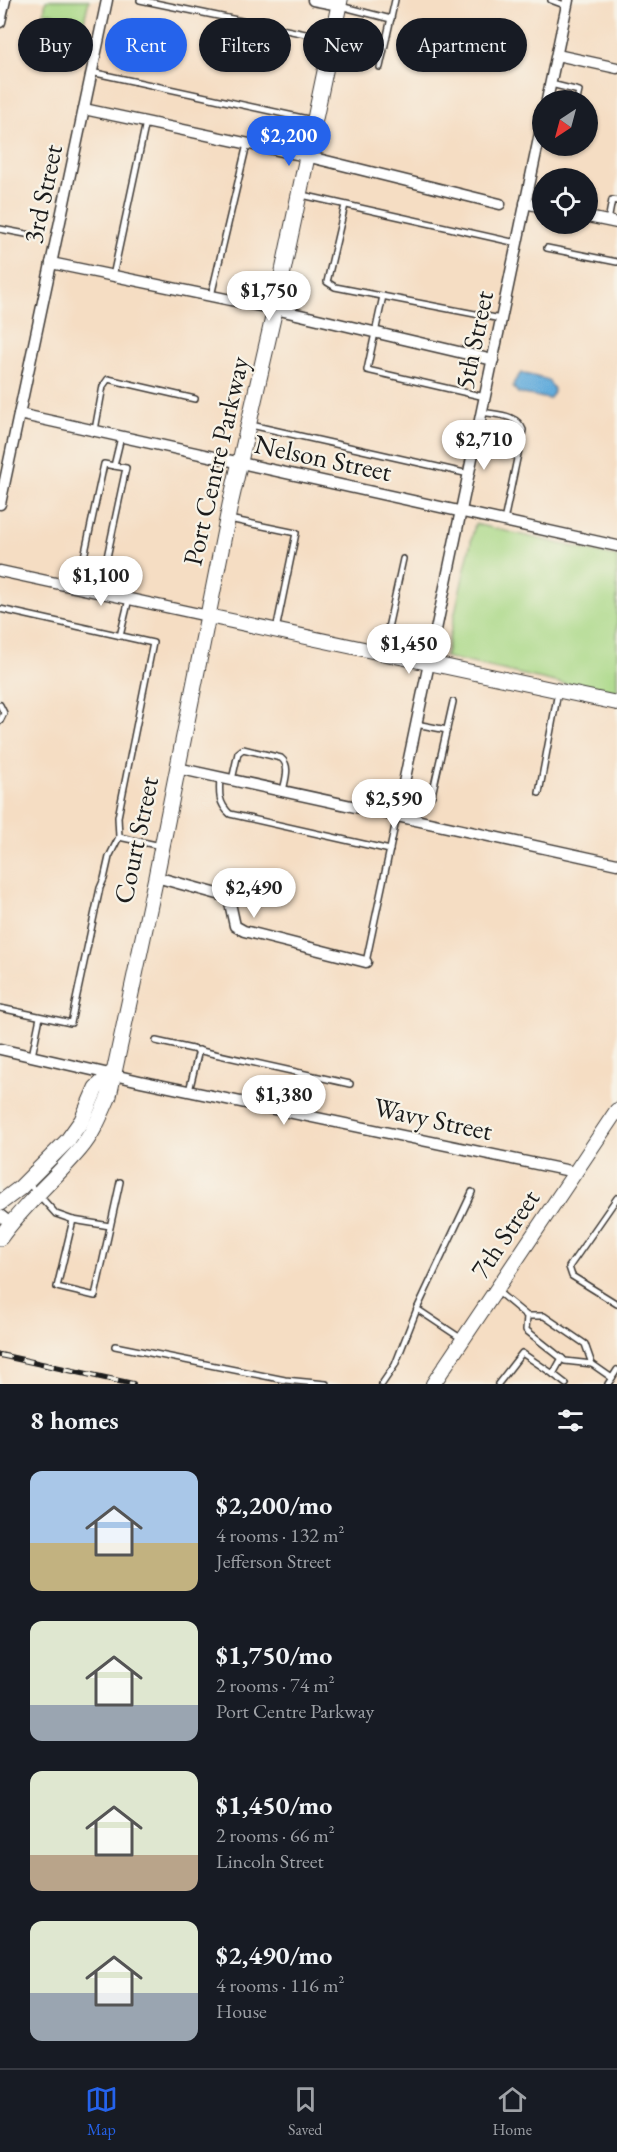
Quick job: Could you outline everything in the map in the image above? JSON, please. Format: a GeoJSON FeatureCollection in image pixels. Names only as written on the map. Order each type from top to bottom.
{"type":"FeatureCollection","features":[{"type":"Feature","properties":{"kind":"main road","name":"Port Centre Parkway"},"geometry":{"type":"LineString","coordinates":[[336,18],[339,3]]}},
{"type":"Feature","properties":{"kind":"main road","name":"Port Centre Parkway"},"geometry":{"type":"LineString","coordinates":[[208,616],[324,72]]}},
{"type":"Feature","properties":{"kind":"main road","name":"Court Street"},"geometry":{"type":"LineString","coordinates":[[0,1238],[5,1219],[37,1194],[81,1148],[98,1121],[109,1096],[208,616]]}},
{"type":"Feature","properties":{"kind":"main road","name":"Court Street"},"geometry":{"type":"LineString","coordinates":[[0,1203],[67,1141],[82,1120],[96,1088],[112,1073]]}},
{"type":"Feature","properties":{"kind":"street"},"geometry":{"type":"LineString","coordinates":[[0,22],[4,0]]}},
{"type":"Feature","properties":{"kind":"street","name":"3rd Street"},"geometry":{"type":"LineString","coordinates":[[93,63],[107,0]]}},
{"type":"Feature","properties":{"kind":"street"},"geometry":{"type":"LineString","coordinates":[[312,0],[339,3]]}},
{"type":"Feature","properties":{"kind":"street"},"geometry":{"type":"LineString","coordinates":[[549,90],[568,3]]}},
{"type":"Feature","properties":{"kind":"street"},"geometry":{"type":"LineString","coordinates":[[556,55],[617,68]]}},
{"type":"Feature","properties":{"kind":"street","name":"3rd Street"},"geometry":{"type":"LineString","coordinates":[[0,504],[91,72]]}},
{"type":"Feature","properties":{"kind":"street"},"geometry":{"type":"LineString","coordinates":[[84,109],[306,156],[500,204]]}},
{"type":"Feature","properties":{"kind":"street","name":"5th Street"},"geometry":{"type":"LineString","coordinates":[[397,816],[525,203],[537,156]]}},
{"type":"Feature","properties":{"kind":"street"},"geometry":{"type":"LineString","coordinates":[[525,203],[532,205]]}},
{"type":"Feature","properties":{"kind":"street"},"geometry":{"type":"LineString","coordinates":[[51,263],[275,309],[493,360]]}},
{"type":"Feature","properties":{"kind":"street","name":"Nelson Street"},"geometry":{"type":"LineString","coordinates":[[19,414],[617,546]]}},
{"type":"Feature","properties":{"kind":"street"},"geometry":{"type":"LineString","coordinates":[[0,571],[617,703]]}},
{"type":"Feature","properties":{"kind":"street"},"geometry":{"type":"LineString","coordinates":[[177,768],[617,864]]}},
{"type":"Feature","properties":{"kind":"street"},"geometry":{"type":"LineString","coordinates":[[156,877],[225,896],[230,903],[235,926],[244,931],[366,962]]}},
{"type":"Feature","properties":{"kind":"street","name":"Wavy Street"},"geometry":{"type":"LineString","coordinates":[[0,1049],[575,1172]]}},
{"type":"Feature","properties":{"kind":"street","name":"7th Street"},"geometry":{"type":"LineString","coordinates":[[433,1384],[617,1110]]}},
{"type":"Feature","properties":{"kind":"lane"},"geometry":{"type":"LineString","coordinates":[[140,0],[303,34]]}},
{"type":"Feature","properties":{"kind":"lane"},"geometry":{"type":"LineString","coordinates":[[384,49],[395,0]]}},
{"type":"Feature","properties":{"kind":"lane"},"geometry":{"type":"LineString","coordinates":[[551,0],[568,3]]}},
{"type":"Feature","properties":{"kind":"lane"},"geometry":{"type":"LineString","coordinates":[[339,3],[391,19]]}},
{"type":"Feature","properties":{"kind":"lane"},"geometry":{"type":"LineString","coordinates":[[91,72],[314,121]]}},
{"type":"Feature","properties":{"kind":"lane"},"geometry":{"type":"LineString","coordinates":[[550,84],[579,90]]}},
{"type":"Feature","properties":{"kind":"lane"},"geometry":{"type":"LineString","coordinates":[[113,276],[146,122]]}},
{"type":"Feature","properties":{"kind":"lane"},"geometry":{"type":"LineString","coordinates":[[211,296],[247,144]]}},
{"type":"Feature","properties":{"kind":"lane"},"geometry":{"type":"LineString","coordinates":[[298,194],[517,243]]}},
{"type":"Feature","properties":{"kind":"lane"},"geometry":{"type":"LineString","coordinates":[[612,222],[612,200],[617,201]]}},
{"type":"Feature","properties":{"kind":"lane"},"geometry":{"type":"LineString","coordinates":[[345,205],[327,282],[335,287],[501,319]]}},
{"type":"Feature","properties":{"kind":"lane"},"geometry":{"type":"LineString","coordinates":[[0,229],[31,235]]}},
{"type":"Feature","properties":{"kind":"lane"},"geometry":{"type":"LineString","coordinates":[[547,248],[617,262]]}},
{"type":"Feature","properties":{"kind":"lane"},"geometry":{"type":"LineString","coordinates":[[382,296],[367,370],[485,397]]}},
{"type":"Feature","properties":{"kind":"lane"},"geometry":{"type":"LineString","coordinates":[[95,430],[103,386],[108,379],[195,399]]}},
{"type":"Feature","properties":{"kind":"lane"},"geometry":{"type":"LineString","coordinates":[[482,412],[513,418],[521,423],[523,430],[504,521]]}},
{"type":"Feature","properties":{"kind":"lane"},"geometry":{"type":"LineString","coordinates":[[250,425],[469,474]]}},
{"type":"Feature","properties":{"kind":"lane"},"geometry":{"type":"LineString","coordinates":[[114,466],[121,436]]}},
{"type":"Feature","properties":{"kind":"lane"},"geometry":{"type":"LineString","coordinates":[[104,464],[126,468],[106,562],[96,560],[84,557],[104,464]]}},
{"type":"Feature","properties":{"kind":"lane"},"geometry":{"type":"LineString","coordinates":[[228,519],[296,533],[276,630]]}},
{"type":"Feature","properties":{"kind":"lane"},"geometry":{"type":"LineString","coordinates":[[382,653],[403,559]]}},
{"type":"Feature","properties":{"kind":"lane"},"geometry":{"type":"LineString","coordinates":[[89,590],[96,560]]}},
{"type":"Feature","properties":{"kind":"lane"},"geometry":{"type":"LineString","coordinates":[[120,636],[129,599]]}},
{"type":"Feature","properties":{"kind":"lane"},"geometry":{"type":"LineString","coordinates":[[0,609],[153,643],[118,817],[119,837],[109,857],[100,888],[71,1023],[0,1008]]}},
{"type":"Feature","properties":{"kind":"lane"},"geometry":{"type":"LineString","coordinates":[[539,793],[558,691]]}},
{"type":"Feature","properties":{"kind":"lane"},"geometry":{"type":"LineString","coordinates":[[432,795],[453,702]]}},
{"type":"Feature","properties":{"kind":"lane"},"geometry":{"type":"LineString","coordinates":[[0,705],[4,713],[0,721]]}},
{"type":"Feature","properties":{"kind":"lane"},"geometry":{"type":"LineString","coordinates":[[416,724],[447,730]]}},
{"type":"Feature","properties":{"kind":"lane"},"geometry":{"type":"LineString","coordinates":[[232,780],[238,753],[243,749],[285,761],[287,767],[283,791]]}},
{"type":"Feature","properties":{"kind":"lane"},"geometry":{"type":"LineString","coordinates":[[220,777],[218,795],[221,804],[230,814],[390,850]]}},
{"type":"Feature","properties":{"kind":"lane"},"geometry":{"type":"LineString","coordinates":[[366,962],[397,816]]}},
{"type":"Feature","properties":{"kind":"lane"},"geometry":{"type":"LineString","coordinates":[[119,837],[162,846]]}},
{"type":"Feature","properties":{"kind":"lane"},"geometry":{"type":"LineString","coordinates":[[32,1056],[40,1017]]}},
{"type":"Feature","properties":{"kind":"lane"},"geometry":{"type":"LineString","coordinates":[[156,1041],[350,1084]]}},
{"type":"Feature","properties":{"kind":"lane"},"geometry":{"type":"LineString","coordinates":[[189,1091],[198,1050]]}},
{"type":"Feature","properties":{"kind":"lane"},"geometry":{"type":"LineString","coordinates":[[294,1113],[301,1073]]}},
{"type":"Feature","properties":{"kind":"lane"},"geometry":{"type":"LineString","coordinates":[[26,1181],[56,1214],[73,1220],[110,1226]]}},
{"type":"Feature","properties":{"kind":"lane"},"geometry":{"type":"LineString","coordinates":[[73,1220],[57,1287],[95,1296],[120,1182]]}},
{"type":"Feature","properties":{"kind":"lane"},"geometry":{"type":"LineString","coordinates":[[382,1384],[395,1365],[417,1309],[472,1192]]}},
{"type":"Feature","properties":{"kind":"lane"},"geometry":{"type":"LineString","coordinates":[[617,1198],[569,1267],[572,1276],[617,1304]]}},
{"type":"Feature","properties":{"kind":"lane"},"geometry":{"type":"LineString","coordinates":[[496,1290],[527,1316],[544,1316],[585,1344],[591,1364]]}},
{"type":"Feature","properties":{"kind":"lane"},"geometry":{"type":"LineString","coordinates":[[417,1309],[463,1340]]}},
{"type":"Feature","properties":{"kind":"lane"},"geometry":{"type":"LineString","coordinates":[[527,1316],[526,1330],[565,1361],[591,1364],[612,1378]]}},
{"type":"Feature","properties":{"kind":"lane"},"geometry":{"type":"LineString","coordinates":[[115,1346],[285,1380],[326,1384]]}},
{"type":"Feature","properties":{"kind":"lane"},"geometry":{"type":"LineString","coordinates":[[498,1384],[522,1353],[566,1384]]}},
{"type":"Feature","properties":{"kind":"lane"},"geometry":{"type":"LineString","coordinates":[[553,1374],[562,1358]]}},
{"type":"Feature","properties":{"kind":"lane"},"geometry":{"type":"LineString","coordinates":[[608,1384],[617,1370]]}},
{"type":"Feature","properties":{"kind":"green space"},"geometry":{"type":"Polygon","coordinates":[[[46,0],[89,0],[85,18],[71,18],[44,12],[46,0]]]}},
{"type":"Feature","properties":{"kind":"green space"},"geometry":{"type":"Polygon","coordinates":[[[475,524],[617,557],[617,696],[445,657],[475,524]]]}},
{"type":"Feature","properties":{"kind":"water"},"geometry":{"type":"Polygon","coordinates":[[[521,373],[548,380],[554,389],[553,394],[549,399],[518,393],[513,387],[521,373]]]}},
{"type":"Feature","properties":{"kind":"railway"},"geometry":{"type":"LineString","coordinates":[[0,1355],[133,1384]]}}]}
